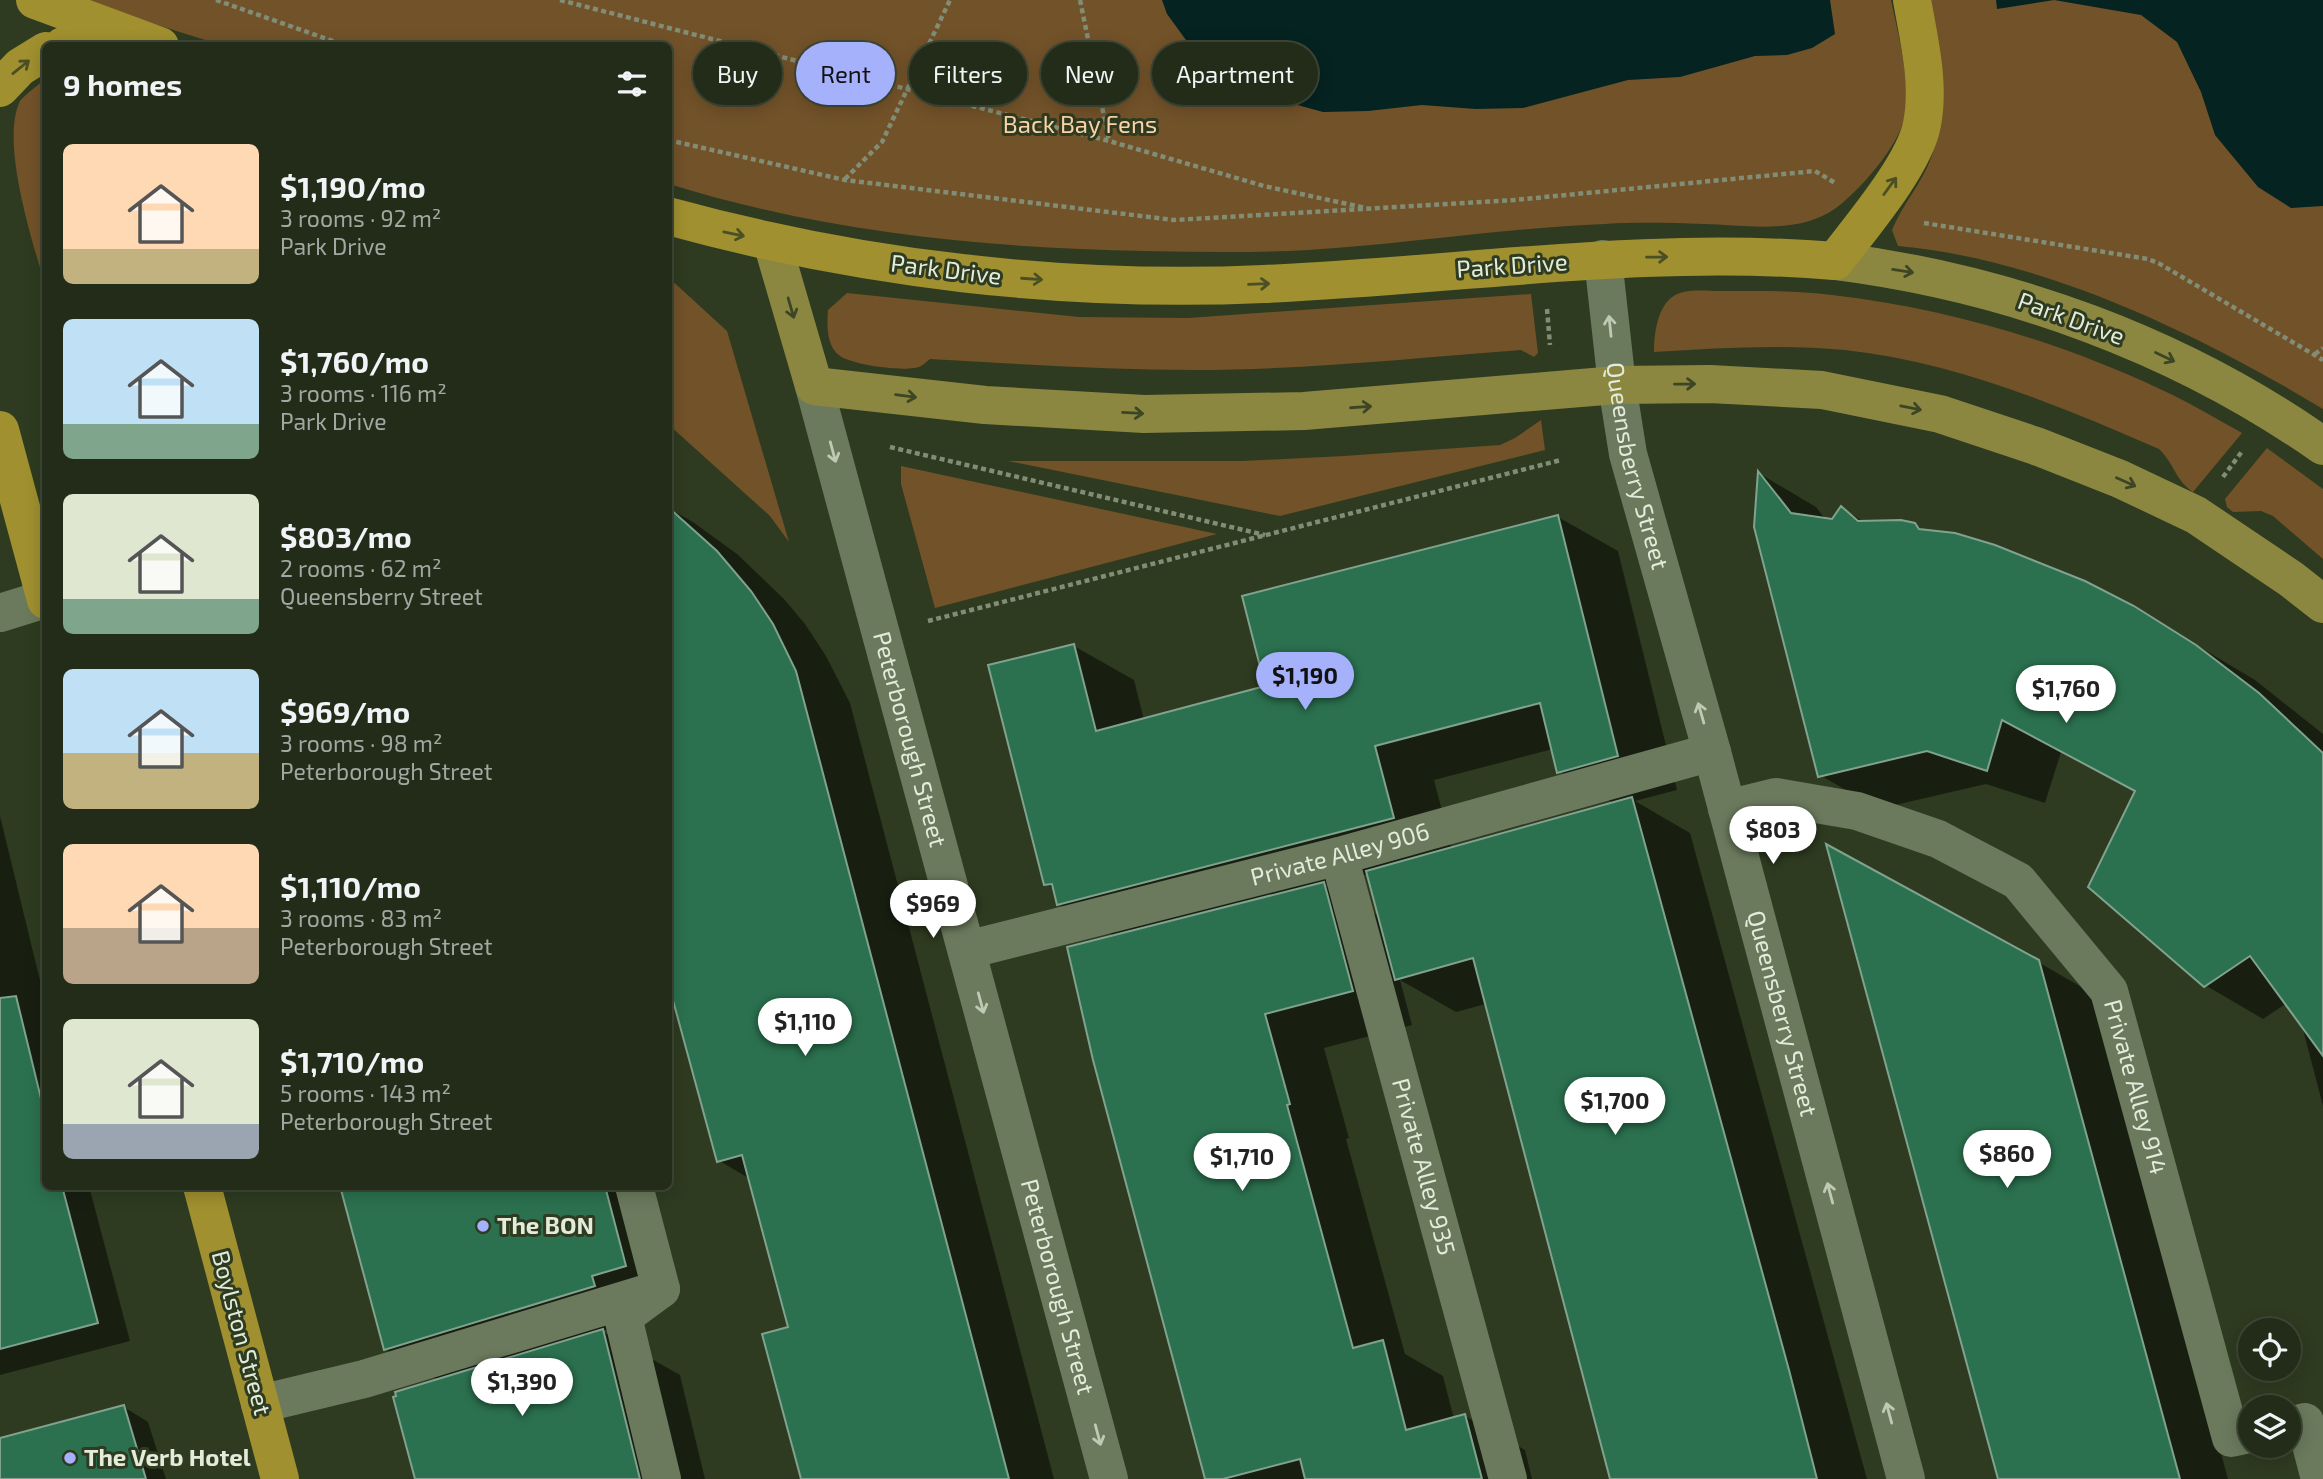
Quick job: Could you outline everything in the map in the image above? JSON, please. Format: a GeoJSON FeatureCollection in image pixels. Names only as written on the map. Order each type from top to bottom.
{"type":"FeatureCollection","features":[{"type":"Feature","properties":{"kind":"highway"},"geometry":{"type":"LineString","coordinates":[[35,0],[150,42]]}},
{"type":"Feature","properties":{"kind":"highway"},"geometry":{"type":"LineString","coordinates":[[1835,261],[1903,169],[1922,125],[1924,84],[1912,0]]}},
{"type":"Feature","properties":{"kind":"highway"},"geometry":{"type":"LineString","coordinates":[[86,42],[126,42]]}},
{"type":"Feature","properties":{"kind":"highway"},"geometry":{"type":"LineString","coordinates":[[0,88],[20,67],[42,53]]}},
{"type":"Feature","properties":{"kind":"highway","name":"Park Drive"},"geometry":{"type":"LineString","coordinates":[[672,217],[772,242],[894,264],[1113,285],[1312,282],[1603,259],[1744,257],[1835,261]]}},
{"type":"Feature","properties":{"kind":"highway"},"geometry":{"type":"LineString","coordinates":[[0,430],[42,588]]}},
{"type":"Feature","properties":{"kind":"highway","name":"Boylston Street"},"geometry":{"type":"LineString","coordinates":[[203,1190],[279,1479]]}},
{"type":"Feature","properties":{"kind":"main road","name":"Peterborough Street"},"geometry":{"type":"LineString","coordinates":[[772,242],[814,386]]}},
{"type":"Feature","properties":{"kind":"main road","name":"Park Drive"},"geometry":{"type":"LineString","coordinates":[[1835,261],[1950,280],[2063,313],[2193,370],[2271,413],[2323,446]]}},
{"type":"Feature","properties":{"kind":"main road"},"geometry":{"type":"LineString","coordinates":[[814,386],[985,405],[1144,414],[1304,411],[1617,385],[1710,384],[1822,390],[1940,414],[2049,450],[2120,479],[2196,514],[2323,604]]}},
{"type":"Feature","properties":{"kind":"street","name":"Queensberry Street"},"geometry":{"type":"LineString","coordinates":[[1603,259],[1617,385],[1628,454],[1712,752],[1906,1479]]}},
{"type":"Feature","properties":{"kind":"street","name":"Peterborough Street"},"geometry":{"type":"LineString","coordinates":[[814,386],[1109,1479]]}},
{"type":"Feature","properties":{"kind":"street"},"geometry":{"type":"LineString","coordinates":[[0,613],[42,600]]}},
{"type":"Feature","properties":{"kind":"street","name":"Private Alley 906"},"geometry":{"type":"LineString","coordinates":[[967,950],[1339,856],[1712,752]]}},
{"type":"Feature","properties":{"kind":"street","name":"Private Alley 914"},"geometry":{"type":"LineString","coordinates":[[1727,808],[1776,797],[1857,811],[1938,839],[2018,881],[2109,991],[2231,1438],[2238,1437]]}},
{"type":"Feature","properties":{"kind":"street","name":"Private Alley 935"},"geometry":{"type":"LineString","coordinates":[[1339,856],[1508,1479]]}},
{"type":"Feature","properties":{"kind":"street"},"geometry":{"type":"LineString","coordinates":[[635,1190],[662,1290]]}},
{"type":"Feature","properties":{"kind":"street"},"geometry":{"type":"LineString","coordinates":[[260,1405],[363,1379],[662,1290]]}},
{"type":"Feature","properties":{"kind":"street"},"geometry":{"type":"LineString","coordinates":[[662,1290],[622,1317],[662,1479]]}},
{"type":"Feature","properties":{"kind":"street"},"geometry":{"type":"LineString","coordinates":[[2301,1423],[2305,1422],[2320,1479]]}},
{"type":"Feature","properties":{"kind":"path"},"geometry":{"type":"LineString","coordinates":[[216,0],[336,42]]}},
{"type":"Feature","properties":{"kind":"path"},"geometry":{"type":"LineString","coordinates":[[560,0],[1109,141],[1264,186],[1374,209]]}},
{"type":"Feature","properties":{"kind":"path"},"geometry":{"type":"LineString","coordinates":[[845,180],[882,142],[950,0]]}},
{"type":"Feature","properties":{"kind":"path"},"geometry":{"type":"LineString","coordinates":[[1080,0],[1109,141]]}},
{"type":"Feature","properties":{"kind":"path"},"geometry":{"type":"LineString","coordinates":[[672,141],[845,180],[1174,220],[1514,200],[1815,171]]}},
{"type":"Feature","properties":{"kind":"path"},"geometry":{"type":"LineString","coordinates":[[1913,221],[2147,259],[2160,264],[2323,360]]}},
{"type":"Feature","properties":{"kind":"path"},"geometry":{"type":"LineString","coordinates":[[1547,306],[1551,352]]}},
{"type":"Feature","properties":{"kind":"path"},"geometry":{"type":"LineString","coordinates":[[2315,354],[2323,348]]}},
{"type":"Feature","properties":{"kind":"path"},"geometry":{"type":"LineString","coordinates":[[890,447],[1266,535]]}},
{"type":"Feature","properties":{"kind":"path"},"geometry":{"type":"LineString","coordinates":[[2216,487],[2246,447]]}},
{"type":"Feature","properties":{"kind":"path"},"geometry":{"type":"LineString","coordinates":[[928,621],[1561,460]]}},
{"type":"Feature","properties":{"kind":"green space","name":"Back Bay Fens"},"geometry":{"type":"Polygon","coordinates":[[[78,0],[1891,0],[1903,60],[1906,105],[1904,119],[1894,142],[1876,168],[1855,191],[1836,208],[1821,216],[1789,225],[1605,224],[1267,252],[1024,246],[845,226],[727,201],[672,185],[672,42],[211,42],[78,0]]]}},
{"type":"Feature","properties":{"kind":"green space"},"geometry":{"type":"Polygon","coordinates":[[[1929,0],[2323,0],[2323,409],[2225,354],[2119,304],[2009,266],[1898,246],[1892,230],[1927,167],[1935,143],[1937,103],[1929,0]]]}},
{"type":"Feature","properties":{"kind":"green space"},"geometry":{"type":"Polygon","coordinates":[[[42,81],[42,274],[20,191],[14,141],[15,119],[20,101],[42,81]]]}},
{"type":"Feature","properties":{"kind":"green space"},"geometry":{"type":"Polygon","coordinates":[[[672,281],[727,331],[789,542],[770,516],[672,428],[672,281]]]}},
{"type":"Feature","properties":{"kind":"green space"},"geometry":{"type":"Polygon","coordinates":[[[1790,292],[1832,295],[1917,308],[2001,329],[2123,372],[2242,433],[2193,492],[2182,482],[2159,449],[2044,402],[1926,364],[1821,348],[1749,347],[1654,352],[1655,335],[1662,309],[1680,293],[1790,292]]]}},
{"type":"Feature","properties":{"kind":"green space"},"geometry":{"type":"Polygon","coordinates":[[[847,293],[1079,317],[1188,318],[1531,294],[1538,353],[1534,357],[1521,350],[1278,368],[1196,370],[930,359],[914,368],[893,368],[868,365],[847,359],[835,352],[828,329],[828,310],[847,293]]]}},
{"type":"Feature","properties":{"kind":"green space"},"geometry":{"type":"Polygon","coordinates":[[[1541,420],[1545,450],[1280,516],[1008,461],[1242,461],[1500,445],[1541,420]]]}},
{"type":"Feature","properties":{"kind":"green space"},"geometry":{"type":"Polygon","coordinates":[[[2267,448],[2323,489],[2323,559],[2273,516],[2261,511],[2233,512],[2227,507],[2225,499],[2267,448]]]}},
{"type":"Feature","properties":{"kind":"green space"},"geometry":{"type":"Polygon","coordinates":[[[901,466],[1217,534],[935,608],[901,484],[901,466]]]}},
{"type":"Feature","properties":{"kind":"water"},"geometry":{"type":"Polygon","coordinates":[[[1162,0],[1830,0],[1835,34],[1812,48],[1787,55],[1755,56],[1680,77],[1628,80],[1523,108],[1476,109],[1422,105],[1368,111],[1323,112],[1297,105],[1318,105],[1318,42],[1187,42],[1167,14],[1162,0]]]}},
{"type":"Feature","properties":{"kind":"water"},"geometry":{"type":"Polygon","coordinates":[[[1996,0],[2054,0],[1997,9],[1996,0]]]}},
{"type":"Feature","properties":{"kind":"water"},"geometry":{"type":"Polygon","coordinates":[[[2054,0],[2323,0],[2323,206],[2291,208],[2258,187],[2215,135],[2201,92],[2177,42],[2141,15],[2054,0]]]}},
{"type":"Feature","properties":{"kind":"building"},"geometry":{"type":"Polygon","coordinates":[[[1758,471],[1791,513],[1832,519],[1841,506],[1858,521],[1901,520],[1915,523],[1919,529],[1955,533],[1995,545],[2085,581],[2134,606],[2196,645],[2259,693],[2323,753],[2323,1056],[2250,956],[2204,987],[2088,887],[2135,791],[2002,720],[1987,771],[1927,751],[1818,777],[1754,527],[1758,471]]]}},
{"type":"Feature","properties":{"kind":"building"},"geometry":{"type":"Polygon","coordinates":[[[672,511],[717,551],[751,591],[773,624],[796,671],[1009,1479],[801,1479],[762,1334],[788,1327],[742,1155],[717,1162],[672,997],[672,511]]]}},
{"type":"Feature","properties":{"kind":"building"},"geometry":{"type":"Polygon","coordinates":[[[1558,515],[1618,756],[1557,773],[1540,703],[1375,746],[1394,818],[1057,905],[1052,884],[1044,885],[988,665],[1074,644],[1096,731],[1265,686],[1242,596],[1558,515]]]}},
{"type":"Feature","properties":{"kind":"building"},"geometry":{"type":"Polygon","coordinates":[[[1632,797],[1817,1479],[1610,1479],[1473,958],[1395,980],[1366,871],[1632,797]]]}},
{"type":"Feature","properties":{"kind":"building"},"geometry":{"type":"Polygon","coordinates":[[[1826,844],[2039,960],[2180,1479],[1998,1479],[1826,844]]]}},
{"type":"Feature","properties":{"kind":"building"},"geometry":{"type":"Polygon","coordinates":[[[1324,882],[1353,991],[1265,1014],[1290,1104],[1287,1105],[1353,1348],[1383,1340],[1406,1430],[1465,1414],[1482,1479],[1305,1479],[1300,1459],[1223,1479],[1205,1479],[1093,1060],[1067,947],[1324,882]]]}},
{"type":"Feature","properties":{"kind":"building"},"geometry":{"type":"Polygon","coordinates":[[[16,996],[42,1103],[42,1190],[63,1190],[98,1323],[0,1349],[0,998],[16,996]]]}},
{"type":"Feature","properties":{"kind":"building","name":"The BON"},"geometry":{"type":"Polygon","coordinates":[[[341,1190],[606,1190],[626,1266],[592,1276],[595,1286],[384,1350],[341,1190]]]}},
{"type":"Feature","properties":{"kind":"building"},"geometry":{"type":"Polygon","coordinates":[[[603,1329],[640,1479],[415,1479],[393,1397],[396,1396],[395,1392],[603,1329]]]}},
{"type":"Feature","properties":{"kind":"building","name":"The Verb Hotel"},"geometry":{"type":"Polygon","coordinates":[[[124,1405],[146,1479],[0,1479],[0,1438],[124,1405]]]}},
{"type":"Feature","properties":{"kind":"place","name":"The BON"},"geometry":{"type":"Point","coordinates":[483,1226]}},
{"type":"Feature","properties":{"kind":"place","name":"The Verb Hotel"},"geometry":{"type":"Point","coordinates":[70,1458]}}]}
